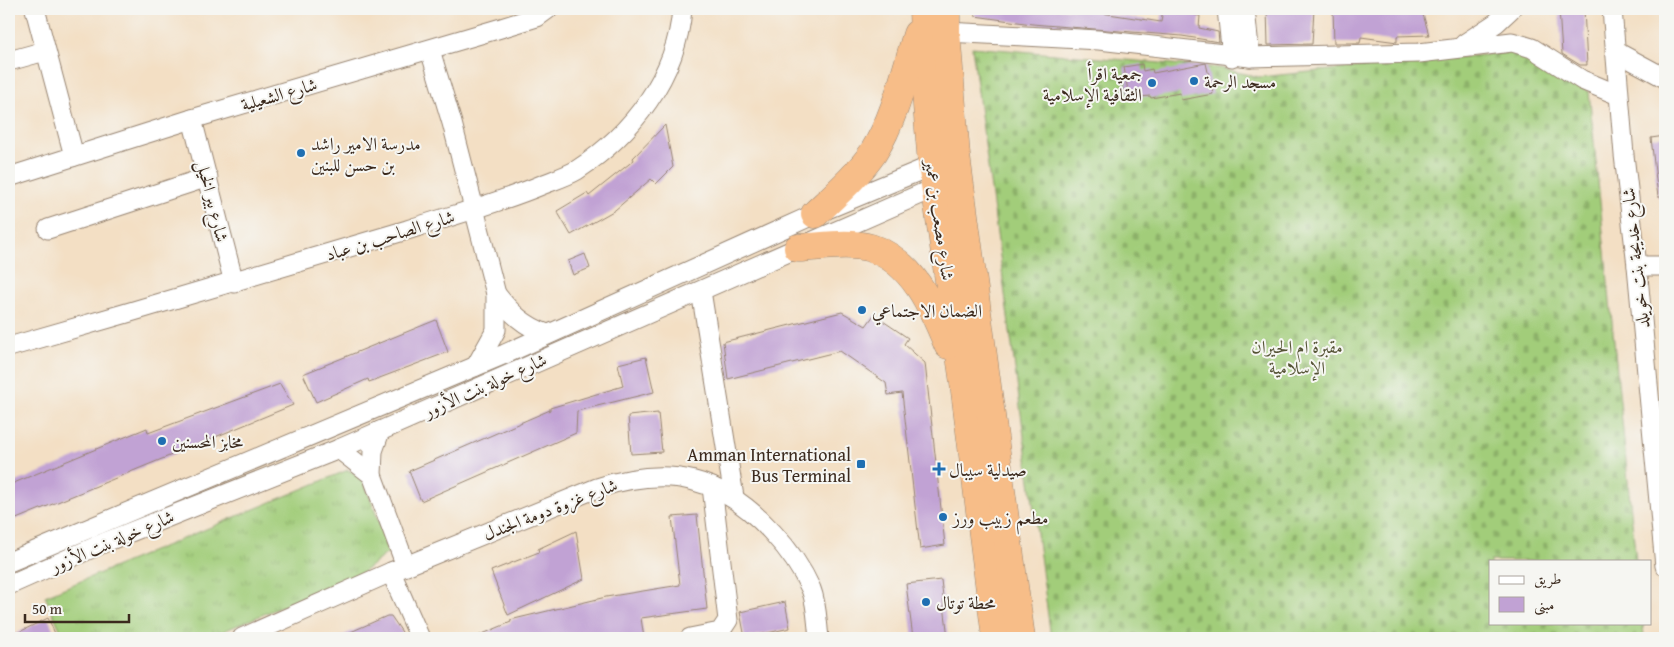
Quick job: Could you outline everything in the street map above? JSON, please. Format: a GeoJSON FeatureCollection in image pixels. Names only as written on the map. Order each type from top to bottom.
{"type":"FeatureCollection","features":[{"type":"Feature","properties":{"kind":"highway","name":"شارع مصعب بن عمير"},"geometry":{"type":"LineString","coordinates":[[939,15],[946,172],[964,383],[996,638]]}},
{"type":"Feature","properties":{"kind":"highway"},"geometry":{"type":"LineString","coordinates":[[815,214],[850,181],[873,152],[939,15]]}},
{"type":"Feature","properties":{"kind":"highway","name":"شارع مصعب بن عمير"},"geometry":{"type":"LineString","coordinates":[[946,172],[1021,638]]}},
{"type":"Feature","properties":{"kind":"highway"},"geometry":{"type":"LineString","coordinates":[[798,248],[848,245],[871,248],[907,271],[934,309],[964,383]]}},
{"type":"Feature","properties":{"kind":"street"},"geometry":{"type":"LineString","coordinates":[[35,9],[74,156]]}},
{"type":"Feature","properties":{"kind":"street","name":"شارع الشعيلية"},"geometry":{"type":"LineString","coordinates":[[9,177],[192,119],[430,50],[537,16],[548,9]]}},
{"type":"Feature","properties":{"kind":"street","name":"شارع الصاحب بن عباد"},"geometry":{"type":"LineString","coordinates":[[9,347],[234,283],[473,209],[524,192],[574,172],[602,153],[626,129],[659,85],[677,43],[682,9]]}},
{"type":"Feature","properties":{"kind":"street"},"geometry":{"type":"LineString","coordinates":[[1227,9],[1241,57]]}},
{"type":"Feature","properties":{"kind":"street"},"geometry":{"type":"LineString","coordinates":[[1241,57],[1245,9]]}},
{"type":"Feature","properties":{"kind":"street"},"geometry":{"type":"LineString","coordinates":[[1458,48],[1496,23],[1511,9]]}},
{"type":"Feature","properties":{"kind":"street","name":"شارع خديجة بنت خويلد"},"geometry":{"type":"LineString","coordinates":[[1612,9],[1618,95],[1637,266],[1665,566]]}},
{"type":"Feature","properties":{"kind":"street"},"geometry":{"type":"LineString","coordinates":[[939,15],[1099,40],[1241,57],[1419,53],[1512,42],[1532,48],[1582,80],[1618,95]]}},
{"type":"Feature","properties":{"kind":"street"},"geometry":{"type":"LineString","coordinates":[[430,50],[452,123],[496,294],[496,330],[476,366]]}},
{"type":"Feature","properties":{"kind":"street"},"geometry":{"type":"LineString","coordinates":[[9,61],[46,51]]}},
{"type":"Feature","properties":{"kind":"street"},"geometry":{"type":"LineString","coordinates":[[1615,51],[1665,78]]}},
{"type":"Feature","properties":{"kind":"street","name":"شارع بير الخيل"},"geometry":{"type":"LineString","coordinates":[[192,119],[234,283]]}},
{"type":"Feature","properties":{"kind":"street","name":"شارع خولة بنت الأزور"},"geometry":{"type":"LineString","coordinates":[[9,562],[476,366],[815,214],[946,172]]}},
{"type":"Feature","properties":{"kind":"street","name":"شارع خولة بنت الأزور"},"geometry":{"type":"LineString","coordinates":[[9,584],[108,541],[339,450],[701,291],[798,248],[946,172]]}},
{"type":"Feature","properties":{"kind":"street"},"geometry":{"type":"LineString","coordinates":[[48,229],[208,177]]}},
{"type":"Feature","properties":{"kind":"street"},"geometry":{"type":"LineString","coordinates":[[1637,266],[1665,266]]}},
{"type":"Feature","properties":{"kind":"street"},"geometry":{"type":"LineString","coordinates":[[701,291],[734,497]]}},
{"type":"Feature","properties":{"kind":"street"},"geometry":{"type":"LineString","coordinates":[[496,294],[518,320],[531,329],[548,334]]}},
{"type":"Feature","properties":{"kind":"street"},"geometry":{"type":"LineString","coordinates":[[380,432],[372,451],[372,475],[420,638]]}},
{"type":"Feature","properties":{"kind":"street"},"geometry":{"type":"LineString","coordinates":[[339,450],[372,475]]}},
{"type":"Feature","properties":{"kind":"street","name":"شارع غزوة دومة الجندل"},"geometry":{"type":"LineString","coordinates":[[242,638],[399,569],[597,488],[625,480],[670,477],[712,487],[734,497],[762,522],[788,550],[811,591],[819,638]]}},
{"type":"Feature","properties":{"kind":"street"},"geometry":{"type":"LineString","coordinates":[[690,638],[720,632],[728,620],[712,487]]}},
{"type":"Feature","properties":{"kind":"street"},"geometry":{"type":"LineString","coordinates":[[103,522],[108,541]]}},
{"type":"Feature","properties":{"kind":"green space","name":"مقبرة ام الحيران الإسلامية"},"geometry":{"type":"Polygon","coordinates":[[[972,47],[1219,68],[1259,77],[1513,52],[1589,92],[1636,560],[1489,560],[1489,624],[1643,624],[1644,638],[1051,638],[972,47]]]}},
{"type":"Feature","properties":{"kind":"green space"},"geometry":{"type":"Polygon","coordinates":[[[348,470],[362,477],[390,551],[362,573],[207,638],[64,638],[45,596],[348,470]]]}},
{"type":"Feature","properties":{"kind":"building"},"geometry":{"type":"Polygon","coordinates":[[[975,9],[1103,9],[1102,13],[1161,22],[1163,9],[1195,9],[1195,15],[1200,16],[1199,28],[1218,32],[1219,42],[1182,36],[1032,24],[975,16],[975,9]]]}},
{"type":"Feature","properties":{"kind":"building"},"geometry":{"type":"Polygon","coordinates":[[[1267,9],[1314,9],[1312,44],[1268,45],[1267,9]]]}},
{"type":"Feature","properties":{"kind":"building"},"geometry":{"type":"Polygon","coordinates":[[[1333,9],[1401,9],[1422,11],[1429,35],[1397,36],[1397,42],[1361,37],[1360,43],[1334,43],[1333,9]]]}},
{"type":"Feature","properties":{"kind":"building"},"geometry":{"type":"Polygon","coordinates":[[[1559,9],[1584,9],[1587,65],[1580,65],[1562,54],[1559,9]]]}},
{"type":"Feature","properties":{"kind":"building"},"geometry":{"type":"Polygon","coordinates":[[[1206,63],[1213,94],[1181,100],[1180,93],[1151,98],[1150,96],[1129,98],[1124,67],[1142,64],[1143,71],[1152,69],[1153,73],[1206,63]]]}},
{"type":"Feature","properties":{"kind":"building"},"geometry":{"type":"Polygon","coordinates":[[[665,125],[673,167],[656,184],[651,179],[615,210],[571,235],[557,211],[587,193],[589,196],[634,160],[633,158],[665,125]]]}},
{"type":"Feature","properties":{"kind":"building"},"geometry":{"type":"Polygon","coordinates":[[[1665,136],[1665,197],[1658,197],[1651,138],[1665,136]]]}},
{"type":"Feature","properties":{"kind":"building"},"geometry":{"type":"Polygon","coordinates":[[[585,254],[590,268],[573,275],[568,261],[585,254]]]}},
{"type":"Feature","properties":{"kind":"building"},"geometry":{"type":"Polygon","coordinates":[[[842,312],[866,326],[874,315],[908,338],[904,344],[925,363],[945,545],[920,549],[902,393],[888,395],[886,383],[840,351],[728,379],[723,342],[842,312]]]}},
{"type":"Feature","properties":{"kind":"building"},"geometry":{"type":"Polygon","coordinates":[[[436,320],[448,352],[369,382],[368,379],[316,402],[303,374],[436,320]]]}},
{"type":"Feature","properties":{"kind":"building"},"geometry":{"type":"Polygon","coordinates":[[[646,357],[654,392],[577,411],[576,433],[421,501],[409,471],[550,410],[550,408],[623,386],[618,364],[646,357]]]}},
{"type":"Feature","properties":{"kind":"building"},"geometry":{"type":"Polygon","coordinates":[[[280,384],[293,405],[9,522],[9,485],[147,428],[148,433],[280,384]]]}},
{"type":"Feature","properties":{"kind":"building"},"geometry":{"type":"Polygon","coordinates":[[[658,413],[662,452],[631,454],[628,416],[658,413]]]}},
{"type":"Feature","properties":{"kind":"building"},"geometry":{"type":"Polygon","coordinates":[[[697,515],[707,609],[641,618],[644,638],[624,638],[624,636],[603,638],[473,638],[511,622],[510,620],[606,597],[680,585],[672,517],[697,515]]]}},
{"type":"Feature","properties":{"kind":"building"},"geometry":{"type":"Polygon","coordinates":[[[576,531],[584,579],[508,615],[491,571],[539,552],[538,549],[576,531]]]}},
{"type":"Feature","properties":{"kind":"building","name":"محطة توتال"},"geometry":{"type":"Polygon","coordinates":[[[941,580],[948,638],[913,638],[906,584],[941,580]]]}},
{"type":"Feature","properties":{"kind":"building"},"geometry":{"type":"Polygon","coordinates":[[[785,602],[790,628],[745,638],[740,612],[785,602]]]}},
{"type":"Feature","properties":{"kind":"building"},"geometry":{"type":"Polygon","coordinates":[[[387,616],[391,616],[406,638],[337,638],[387,616]]]}},
{"type":"Feature","properties":{"kind":"building"},"geometry":{"type":"Polygon","coordinates":[[[48,618],[57,638],[9,638],[9,637],[48,618]]]}},
{"type":"Feature","properties":{"kind":"place","name":"مسجد الرحمة"},"geometry":{"type":"Point","coordinates":[1194,81]}},
{"type":"Feature","properties":{"kind":"place","name":"جمعية اقرأ الثقافية الإسلامية"},"geometry":{"type":"Point","coordinates":[1152,83]}},
{"type":"Feature","properties":{"kind":"place","name":"مدرسة الامير راشد بن حسن للبنين"},"geometry":{"type":"Point","coordinates":[301,153]}},
{"type":"Feature","properties":{"kind":"place","name":"الضمان الاجتماعي"},"geometry":{"type":"Point","coordinates":[862,310]}},
{"type":"Feature","properties":{"kind":"place","name":"مخابز المحسنين"},"geometry":{"type":"Point","coordinates":[162,441]}},
{"type":"Feature","properties":{"kind":"place","name":"Amman International Bus Terminal"},"geometry":{"type":"Point","coordinates":[861,464]}},
{"type":"Feature","properties":{"kind":"place","name":"صيدلية سيبال"},"geometry":{"type":"Point","coordinates":[939,469]}},
{"type":"Feature","properties":{"kind":"place","name":"مطعم زبيب ورز"},"geometry":{"type":"Point","coordinates":[943,517]}},
{"type":"Feature","properties":{"kind":"place","name":"محطة توتال"},"geometry":{"type":"Point","coordinates":[926,602]}}]}
